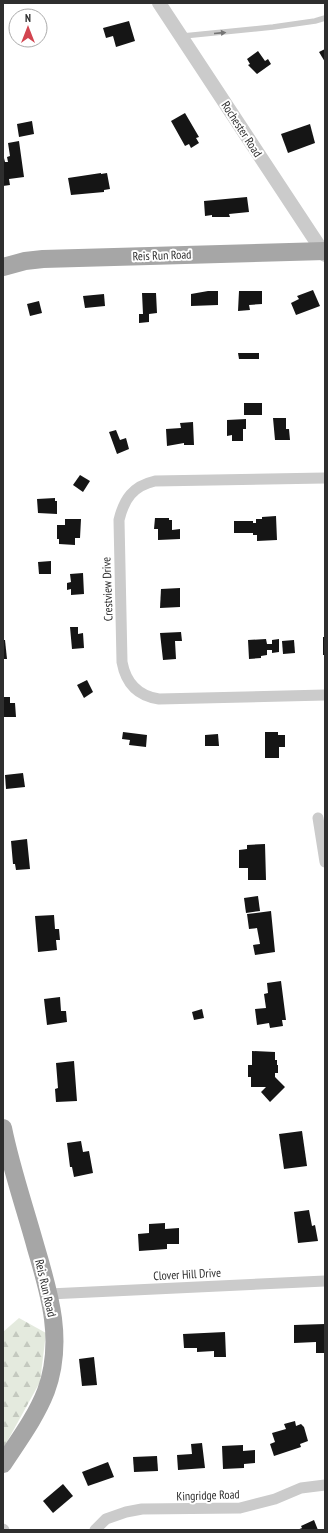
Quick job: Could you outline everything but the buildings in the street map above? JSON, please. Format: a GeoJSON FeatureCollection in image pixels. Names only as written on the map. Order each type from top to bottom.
{"type":"FeatureCollection","features":[{"type":"Feature","properties":{"kind":"main road","name":"Reis Run Road"},"geometry":{"type":"LineString","coordinates":[[3,267],[43,258],[324,252]]}},
{"type":"Feature","properties":{"kind":"main road","name":"Reis Run Road"},"geometry":{"type":"LineString","coordinates":[[3,1128],[49,1294],[55,1328],[54,1358],[40,1404],[3,1464]]}},
{"type":"Feature","properties":{"kind":"street","name":"Rochester Road"},"geometry":{"type":"LineString","coordinates":[[159,3],[324,252]]}},
{"type":"Feature","properties":{"kind":"street"},"geometry":{"type":"LineString","coordinates":[[3,261],[25,261]]}},
{"type":"Feature","properties":{"kind":"street","name":"Crestview Drive"},"geometry":{"type":"LineString","coordinates":[[325,478],[155,481],[146,483],[131,493],[122,506],[119,520],[122,662],[124,674],[130,685],[137,691],[148,697],[159,699],[325,695]]}},
{"type":"Feature","properties":{"kind":"street"},"geometry":{"type":"LineString","coordinates":[[318,818],[325,862]]}},
{"type":"Feature","properties":{"kind":"street","name":"Clover Hill Drive"},"geometry":{"type":"LineString","coordinates":[[49,1294],[325,1281]]}},
{"type":"Feature","properties":{"kind":"street","name":"Kingridge Road"},"geometry":{"type":"LineString","coordinates":[[95,1530],[106,1519],[126,1512],[142,1509],[240,1508],[275,1500],[301,1488],[325,1485]]}},
{"type":"Feature","properties":{"kind":"lane"},"geometry":{"type":"LineString","coordinates":[[181,36],[273,27],[315,21],[325,18]]}},
{"type":"Feature","properties":{"kind":"green space"},"geometry":{"type":"Polygon","coordinates":[[[19,1318],[46,1333],[40,1382],[3,1449],[3,1332],[19,1318]]]}}]}
